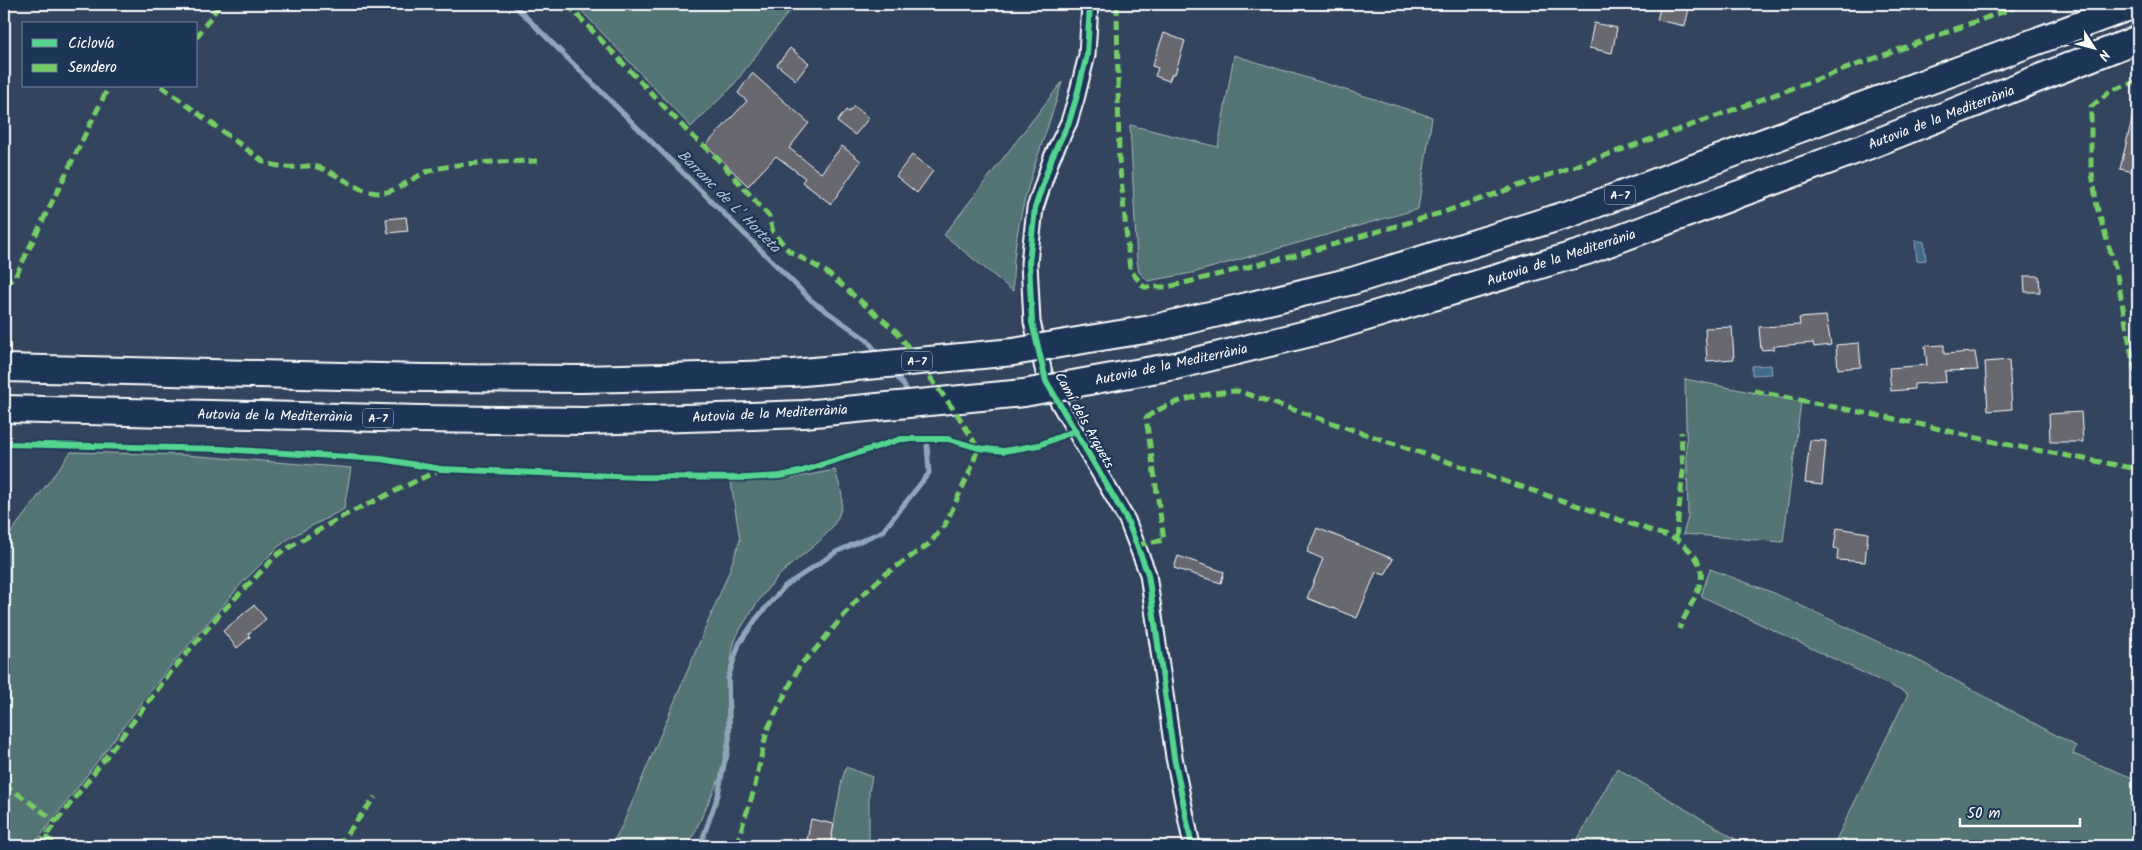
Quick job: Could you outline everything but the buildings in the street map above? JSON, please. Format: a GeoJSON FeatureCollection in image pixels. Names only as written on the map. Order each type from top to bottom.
{"type":"FeatureCollection","features":[{"type":"Feature","properties":{"kind":"highway","name":"A-7"},"geometry":{"type":"LineString","coordinates":[[4,368],[423,378],[581,379],[744,375],[794,373],[1003,353],[1151,329],[1352,280],[1572,213],[2137,4]]}},
{"type":"Feature","properties":{"kind":"highway","name":"Autovia de la Mediterrània"},"geometry":{"type":"LineString","coordinates":[[4,408],[421,419],[584,421],[804,414],[1024,393],[1175,366],[1327,329],[1587,251],[1870,145],[2138,39]]}},
{"type":"Feature","properties":{"kind":"street","name":"Camí dels Arquets"},"geometry":{"type":"LineString","coordinates":[[1090,4],[1087,55],[1076,99],[1069,122],[1052,157],[1035,208],[1029,263],[1032,322],[1046,381],[1127,520],[1148,574],[1174,757],[1192,846]]}},
{"type":"Feature","properties":{"kind":"green space"},"geometry":{"type":"Polygon","coordinates":[[[575,4],[799,4],[787,14],[732,87],[691,127],[575,4]]]}},
{"type":"Feature","properties":{"kind":"green space"},"geometry":{"type":"Polygon","coordinates":[[[1234,55],[1432,117],[1418,209],[1192,273],[1148,281],[1139,272],[1137,261],[1130,125],[1218,147],[1234,55]]]}},
{"type":"Feature","properties":{"kind":"green space"},"geometry":{"type":"Polygon","coordinates":[[[1062,82],[1022,210],[1014,263],[1013,291],[944,235],[1062,82]]]}},
{"type":"Feature","properties":{"kind":"green space"},"geometry":{"type":"Polygon","coordinates":[[[1685,379],[1801,402],[1783,542],[1683,534],[1688,517],[1685,379]]]}},
{"type":"Feature","properties":{"kind":"green space"},"geometry":{"type":"Polygon","coordinates":[[[71,452],[185,455],[351,468],[344,509],[291,537],[278,547],[243,582],[163,675],[33,846],[4,846],[4,542],[71,452]]]}},
{"type":"Feature","properties":{"kind":"green space"},"geometry":{"type":"Polygon","coordinates":[[[835,470],[842,499],[841,510],[836,520],[830,530],[787,568],[762,596],[741,628],[735,642],[730,674],[731,744],[728,759],[689,845],[611,846],[623,824],[729,572],[740,540],[731,482],[793,478],[835,470]]]}},
{"type":"Feature","properties":{"kind":"green space"},"geometry":{"type":"Polygon","coordinates":[[[1710,569],[1774,593],[1923,663],[2076,746],[2073,754],[2138,780],[2138,846],[1833,846],[1908,694],[1701,596],[1710,569]]]}},
{"type":"Feature","properties":{"kind":"green space"},"geometry":{"type":"Polygon","coordinates":[[[846,767],[872,777],[869,791],[869,846],[830,846],[846,767]]]}},
{"type":"Feature","properties":{"kind":"green space"},"geometry":{"type":"Polygon","coordinates":[[[1617,768],[1747,846],[1574,846],[1617,768]]]}},
{"type":"Feature","properties":{"kind":"water"},"geometry":{"type":"Polygon","coordinates":[[[1915,240],[1924,242],[1926,260],[1917,261],[1915,240]]]}},
{"type":"Feature","properties":{"kind":"water"},"geometry":{"type":"Polygon","coordinates":[[[1771,365],[1772,374],[1752,375],[1752,366],[1771,365]]]}},
{"type":"Feature","properties":{"kind":"waterway","name":"Barranc de L' Horteta"},"geometry":{"type":"LineString","coordinates":[[513,4],[812,301],[867,340],[880,356]]}},
{"type":"Feature","properties":{"kind":"waterway","name":"Barranc de L' Horteta"},"geometry":{"type":"LineString","coordinates":[[893,372],[911,395]]}},
{"type":"Feature","properties":{"kind":"waterway"},"geometry":{"type":"LineString","coordinates":[[700,846],[718,795],[729,739],[728,678],[739,644],[756,619],[785,586],[836,552],[883,531],[929,473],[927,446]]}},
{"type":"Feature","properties":{"kind":"marked path"},"geometry":{"type":"LineString","coordinates":[[198,35],[220,4]]}},
{"type":"Feature","properties":{"kind":"marked path"},"geometry":{"type":"LineString","coordinates":[[567,4],[688,132],[715,156],[769,216],[773,232],[789,251],[825,271],[897,332],[959,417],[978,448],[971,469],[945,525],[929,544],[884,575],[855,602],[800,665],[767,730],[754,790],[736,846]]}},
{"type":"Feature","properties":{"kind":"marked path"},"geometry":{"type":"LineString","coordinates":[[1117,4],[1119,159],[1130,270],[1144,287],[1168,287],[1304,253],[1441,213],[1686,127],[2024,4]]}},
{"type":"Feature","properties":{"kind":"marked path"},"geometry":{"type":"LineString","coordinates":[[2138,81],[2110,91],[2091,107],[2091,166],[2097,207],[2116,270],[2138,389]]}},
{"type":"Feature","properties":{"kind":"marked path"},"geometry":{"type":"LineString","coordinates":[[4,285],[15,277],[108,88]]}},
{"type":"Feature","properties":{"kind":"marked path"},"geometry":{"type":"LineString","coordinates":[[164,88],[264,162],[285,167],[311,166],[321,168],[354,186],[371,192],[380,193],[394,190],[425,172],[445,167],[485,162],[538,161]]}},
{"type":"Feature","properties":{"kind":"marked path"},"geometry":{"type":"LineString","coordinates":[[1137,545],[1164,540],[1146,418],[1154,412],[1176,402],[1216,393],[1238,391],[1676,539],[1698,561],[1701,571],[1698,591],[1679,629]]}},
{"type":"Feature","properties":{"kind":"marked path"},"geometry":{"type":"LineString","coordinates":[[1754,391],[1910,422],[1999,443],[2138,469]]}},
{"type":"Feature","properties":{"kind":"marked path"},"geometry":{"type":"LineString","coordinates":[[1676,539],[1683,471],[1681,432]]}},
{"type":"Feature","properties":{"kind":"marked path"},"geometry":{"type":"LineString","coordinates":[[38,846],[171,672],[218,616],[278,554],[343,516],[439,470]]}},
{"type":"Feature","properties":{"kind":"marked path"},"geometry":{"type":"LineString","coordinates":[[4,784],[57,822]]}},
{"type":"Feature","properties":{"kind":"marked path"},"geometry":{"type":"LineString","coordinates":[[338,846],[375,797]]}},
{"type":"Feature","properties":{"kind":"marked path"},"geometry":{"type":"LineString","coordinates":[[45,837],[59,846]]}},
{"type":"Feature","properties":{"kind":"cycle path"},"geometry":{"type":"LineString","coordinates":[[1090,4],[1087,55],[1076,99],[1069,122],[1052,157],[1035,208],[1029,263],[1032,322],[1046,381],[1127,520],[1148,574],[1174,757],[1192,846]]}},
{"type":"Feature","properties":{"kind":"cycle path"},"geometry":{"type":"LineString","coordinates":[[4,444],[220,449],[381,459],[441,469],[638,477],[747,478],[780,476],[799,472],[901,439],[948,439],[978,448],[1004,451],[1039,445],[1074,431]]}}]}
